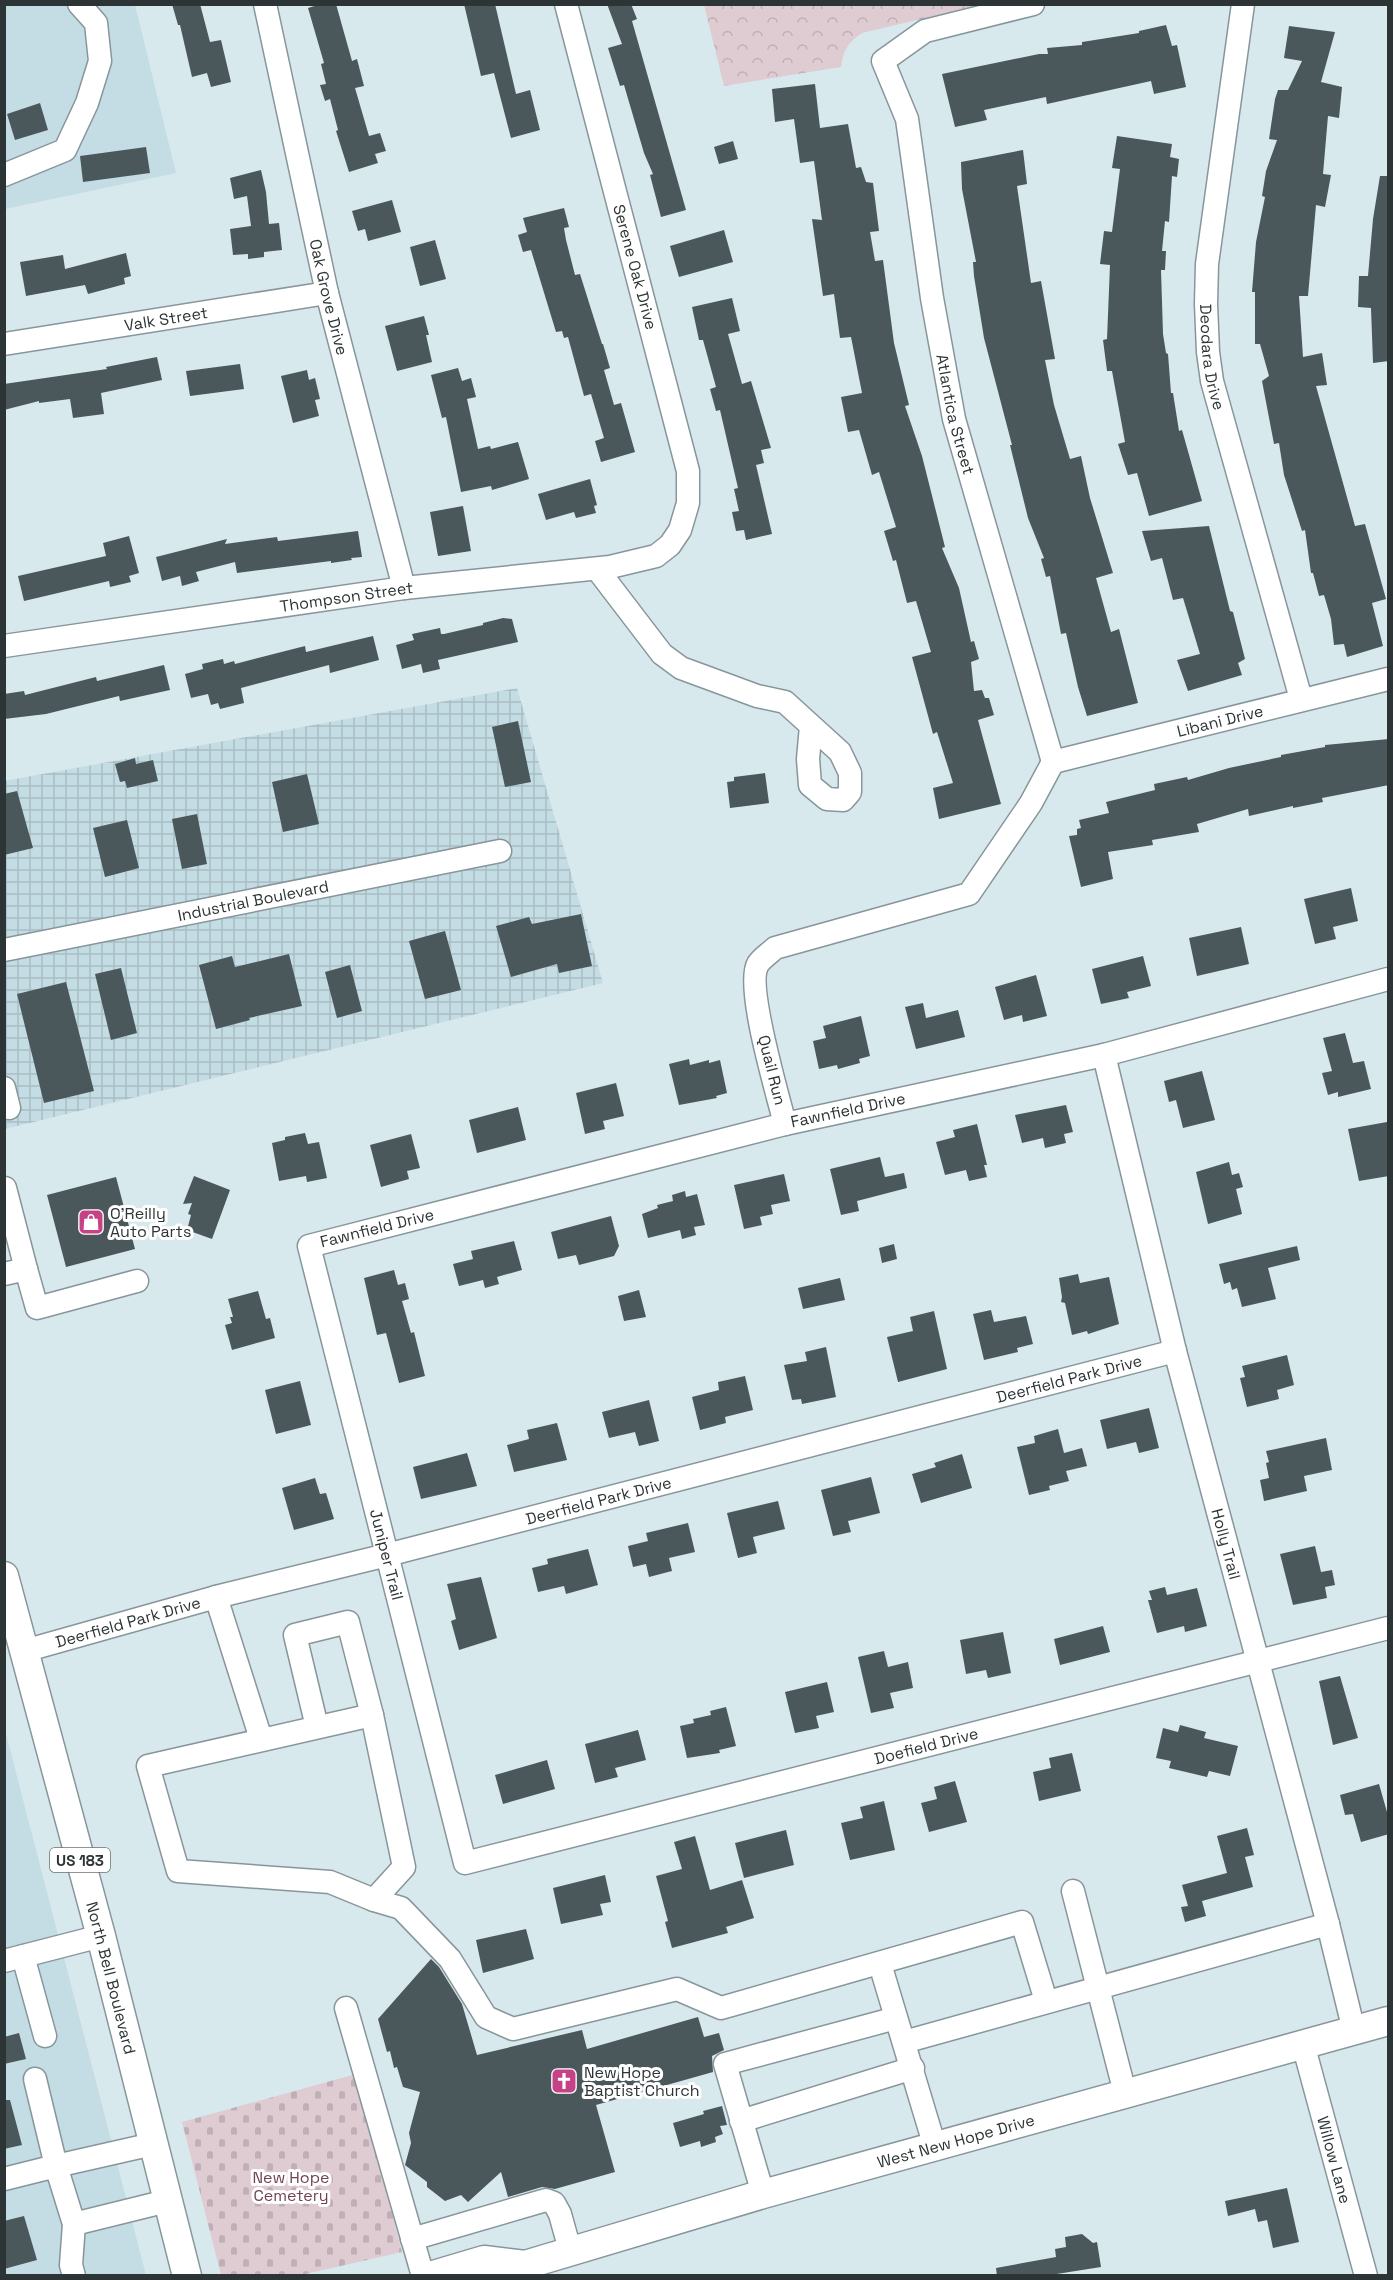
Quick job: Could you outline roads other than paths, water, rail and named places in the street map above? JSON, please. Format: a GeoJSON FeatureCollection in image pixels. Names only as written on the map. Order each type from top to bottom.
{"type":"FeatureCollection","features":[{"type":"Feature","properties":{"kind":"main road","name":"North Bell Boulevard"},"geometry":{"type":"LineString","coordinates":[[4,1576],[101,1936],[187,2276]]}},
{"type":"Feature","properties":{"kind":"main road","name":"West New Hope Drive"},"geometry":{"type":"LineString","coordinates":[[430,2276],[484,2260],[523,2272],[570,2250],[763,2194],[1389,2021]]}},
{"type":"Feature","properties":{"kind":"street"},"geometry":{"type":"LineString","coordinates":[[4,175],[65,150],[87,103],[100,62],[96,23],[78,4]]}},
{"type":"Feature","properties":{"kind":"street","name":"Oak Grove Drive"},"geometry":{"type":"LineString","coordinates":[[265,4],[327,292],[404,588]]}},
{"type":"Feature","properties":{"kind":"street","name":"Serene Oak Drive"},"geometry":{"type":"LineString","coordinates":[[566,4],[688,471],[688,503],[680,530]]}},
{"type":"Feature","properties":{"kind":"street","name":"Atlantica Street"},"geometry":{"type":"LineString","coordinates":[[1033,4],[926,31],[883,61],[907,119],[932,298],[954,419],[1053,762]]}},
{"type":"Feature","properties":{"kind":"street","name":"Deodara Drive"},"geometry":{"type":"LineString","coordinates":[[1244,4],[1207,264],[1208,352],[1212,381],[1301,699]]}},
{"type":"Feature","properties":{"kind":"street","name":"Valk Street"},"geometry":{"type":"LineString","coordinates":[[4,344],[327,292]]}},
{"type":"Feature","properties":{"kind":"street","name":"Thompson Street"},"geometry":{"type":"LineString","coordinates":[[4,646],[404,588],[597,569],[656,556],[670,545],[680,530]]}},
{"type":"Feature","properties":{"kind":"street"},"geometry":{"type":"LineString","coordinates":[[597,569],[662,654],[681,668],[757,696],[785,702],[811,726]]}},
{"type":"Feature","properties":{"kind":"street","name":"Libani Drive"},"geometry":{"type":"LineString","coordinates":[[1053,762],[1389,679]]}},
{"type":"Feature","properties":{"kind":"street","name":"Quail Run"},"geometry":{"type":"LineString","coordinates":[[785,1124],[759,1015],[755,983],[758,965],[775,948],[969,894],[1031,803],[1053,762]]}},
{"type":"Feature","properties":{"kind":"street","name":"Industrial Boulevard"},"geometry":{"type":"LineString","coordinates":[[4,950],[500,851]]}},
{"type":"Feature","properties":{"kind":"street","name":"Fawnfield Drive"},"geometry":{"type":"LineString","coordinates":[[309,1246],[785,1124],[1104,1055],[1389,979]]}},
{"type":"Feature","properties":{"kind":"street","name":"Holly Trail"},"geometry":{"type":"LineString","coordinates":[[1104,1055],[1175,1351],[1328,1924],[1354,2031]]}},
{"type":"Feature","properties":{"kind":"street"},"geometry":{"type":"LineString","coordinates":[[5,1188],[37,1308],[137,1281]]}},
{"type":"Feature","properties":{"kind":"street","name":"Juniper Trail"},"geometry":{"type":"LineString","coordinates":[[309,1246],[465,1863]]}},
{"type":"Feature","properties":{"kind":"street"},"geometry":{"type":"LineString","coordinates":[[4,1274],[26,1269]]}},
{"type":"Feature","properties":{"kind":"street","name":"Deerfield Park Drive"},"geometry":{"type":"LineString","coordinates":[[24,1652],[216,1597],[387,1555],[1175,1351]]}},
{"type":"Feature","properties":{"kind":"street"},"geometry":{"type":"LineString","coordinates":[[216,1597],[261,1739]]}},
{"type":"Feature","properties":{"kind":"street"},"geometry":{"type":"LineString","coordinates":[[317,1727],[295,1635],[348,1622],[372,1715],[404,1867],[374,1900]]}},
{"type":"Feature","properties":{"kind":"street","name":"Doefield Drive"},"geometry":{"type":"LineString","coordinates":[[465,1863],[1389,1628]]}},
{"type":"Feature","properties":{"kind":"street"},"geometry":{"type":"LineString","coordinates":[[372,1715],[148,1766],[178,1871],[330,1882],[400,1908],[450,1959],[486,2017],[513,2029],[678,1989],[721,2008],[1022,1922],[1046,2001]]}},
{"type":"Feature","properties":{"kind":"street"},"geometry":{"type":"LineString","coordinates":[[1073,1891],[1125,2093]]}},
{"type":"Feature","properties":{"kind":"street"},"geometry":{"type":"LineString","coordinates":[[904,2042],[1097,1986],[1328,1924]]}},
{"type":"Feature","properties":{"kind":"street"},"geometry":{"type":"LineString","coordinates":[[45,2036],[14,1958],[101,1936]]}},
{"type":"Feature","properties":{"kind":"street"},"geometry":{"type":"LineString","coordinates":[[880,1964],[935,2147]]}},
{"type":"Feature","properties":{"kind":"street"},"geometry":{"type":"LineString","coordinates":[[346,2008],[423,2276]]}},
{"type":"Feature","properties":{"kind":"street"},"geometry":{"type":"LineString","coordinates":[[763,2194],[725,2064],[896,2018]]}},
{"type":"Feature","properties":{"kind":"street","name":"Willow Lane"},"geometry":{"type":"LineString","coordinates":[[1303,2044],[1366,2276]]}},
{"type":"Feature","properties":{"kind":"street"},"geometry":{"type":"LineString","coordinates":[[741,2121],[913,2068]]}},
{"type":"Feature","properties":{"kind":"street"},"geometry":{"type":"LineString","coordinates":[[35,2079],[56,2166],[74,2224],[71,2265],[74,2276]]}},
{"type":"Feature","properties":{"kind":"street"},"geometry":{"type":"LineString","coordinates":[[4,2179],[153,2144]]}},
{"type":"Feature","properties":{"kind":"street"},"geometry":{"type":"LineString","coordinates":[[412,2239],[546,2200],[554,2203],[560,2214],[570,2250]]}},
{"type":"Feature","properties":{"kind":"street"},"geometry":{"type":"LineString","coordinates":[[74,2224],[167,2201]]}},
{"type":"Feature","properties":{"kind":"place","name":"O'Reilly Auto Parts"},"geometry":{"type":"Point","coordinates":[91,1222]}},
{"type":"Feature","properties":{"kind":"place","name":"New Hope Baptist Church"},"geometry":{"type":"Point","coordinates":[564,2081]}},
{"type":"Feature","properties":{"kind":"park label","name":"New Hope Cemetery"},"geometry":{"type":"Point","coordinates":[291,2186]}}]}
